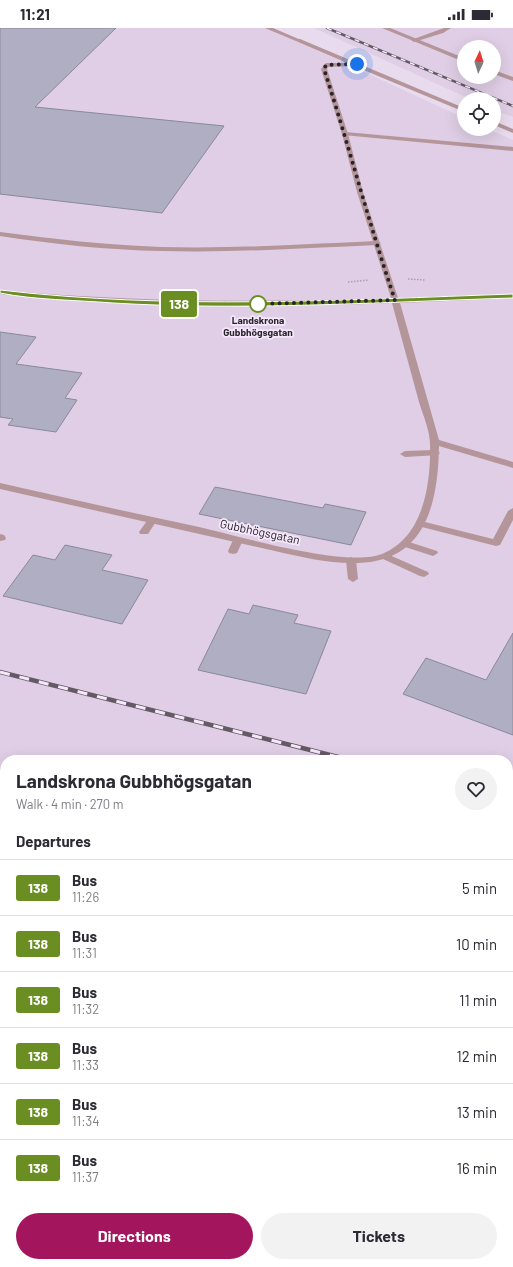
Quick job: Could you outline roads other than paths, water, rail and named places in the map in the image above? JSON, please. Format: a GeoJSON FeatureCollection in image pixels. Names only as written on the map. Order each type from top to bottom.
{"type":"FeatureCollection","features":[{"type":"Feature","properties":{"kind":"street"},"geometry":{"type":"LineString","coordinates":[[268,28],[457,107]]}},
{"type":"Feature","properties":{"kind":"street"},"geometry":{"type":"LineString","coordinates":[[385,28],[457,57]]}},
{"type":"Feature","properties":{"kind":"street"},"geometry":{"type":"LineString","coordinates":[[414,40],[441,32],[448,28]]}},
{"type":"Feature","properties":{"kind":"street","name":"Gubbhögsgatan"},"geometry":{"type":"LineString","coordinates":[[0,486],[238,540],[314,555],[351,560],[387,556],[406,544],[421,524],[428,506],[434,475],[435,442],[395,300],[360,192],[345,134],[324,69],[326,65],[357,64]]}},
{"type":"Feature","properties":{"kind":"street"},"geometry":{"type":"LineString","coordinates":[[501,75],[513,79]]}},
{"type":"Feature","properties":{"kind":"street"},"geometry":{"type":"LineString","coordinates":[[501,126],[513,131]]}},
{"type":"Feature","properties":{"kind":"street"},"geometry":{"type":"LineString","coordinates":[[345,134],[513,149]]}},
{"type":"Feature","properties":{"kind":"street"},"geometry":{"type":"LineString","coordinates":[[0,234],[83,244],[160,249],[252,248],[377,243]]}},
{"type":"Feature","properties":{"kind":"street"},"geometry":{"type":"LineString","coordinates":[[0,292],[46,297],[154,304],[258,304],[513,296]]}},
{"type":"Feature","properties":{"kind":"street"},"geometry":{"type":"LineString","coordinates":[[435,442],[513,465]]}},
{"type":"Feature","properties":{"kind":"street"},"geometry":{"type":"LineString","coordinates":[[405,454],[435,453]]}},
{"type":"Feature","properties":{"kind":"street"},"geometry":{"type":"LineString","coordinates":[[421,524],[496,543],[513,511]]}},
{"type":"Feature","properties":{"kind":"street"},"geometry":{"type":"LineString","coordinates":[[144,532],[152,520]]}},
{"type":"Feature","properties":{"kind":"street"},"geometry":{"type":"LineString","coordinates":[[233,551],[238,540]]}},
{"type":"Feature","properties":{"kind":"street"},"geometry":{"type":"LineString","coordinates":[[406,544],[433,553]]}},
{"type":"Feature","properties":{"kind":"street"},"geometry":{"type":"LineString","coordinates":[[387,556],[424,574]]}},
{"type":"Feature","properties":{"kind":"street"},"geometry":{"type":"LineString","coordinates":[[351,560],[353,579]]}},
{"type":"Feature","properties":{"kind":"railway"},"geometry":{"type":"LineString","coordinates":[[327,28],[513,106]]}},
{"type":"Feature","properties":{"kind":"railway"},"geometry":{"type":"LineString","coordinates":[[0,672],[330,755]]}},
{"type":"Feature","properties":{"kind":"place","name":"Landskrona Gubbhögsgatan"},"geometry":{"type":"Point","coordinates":[258,304]}}]}
